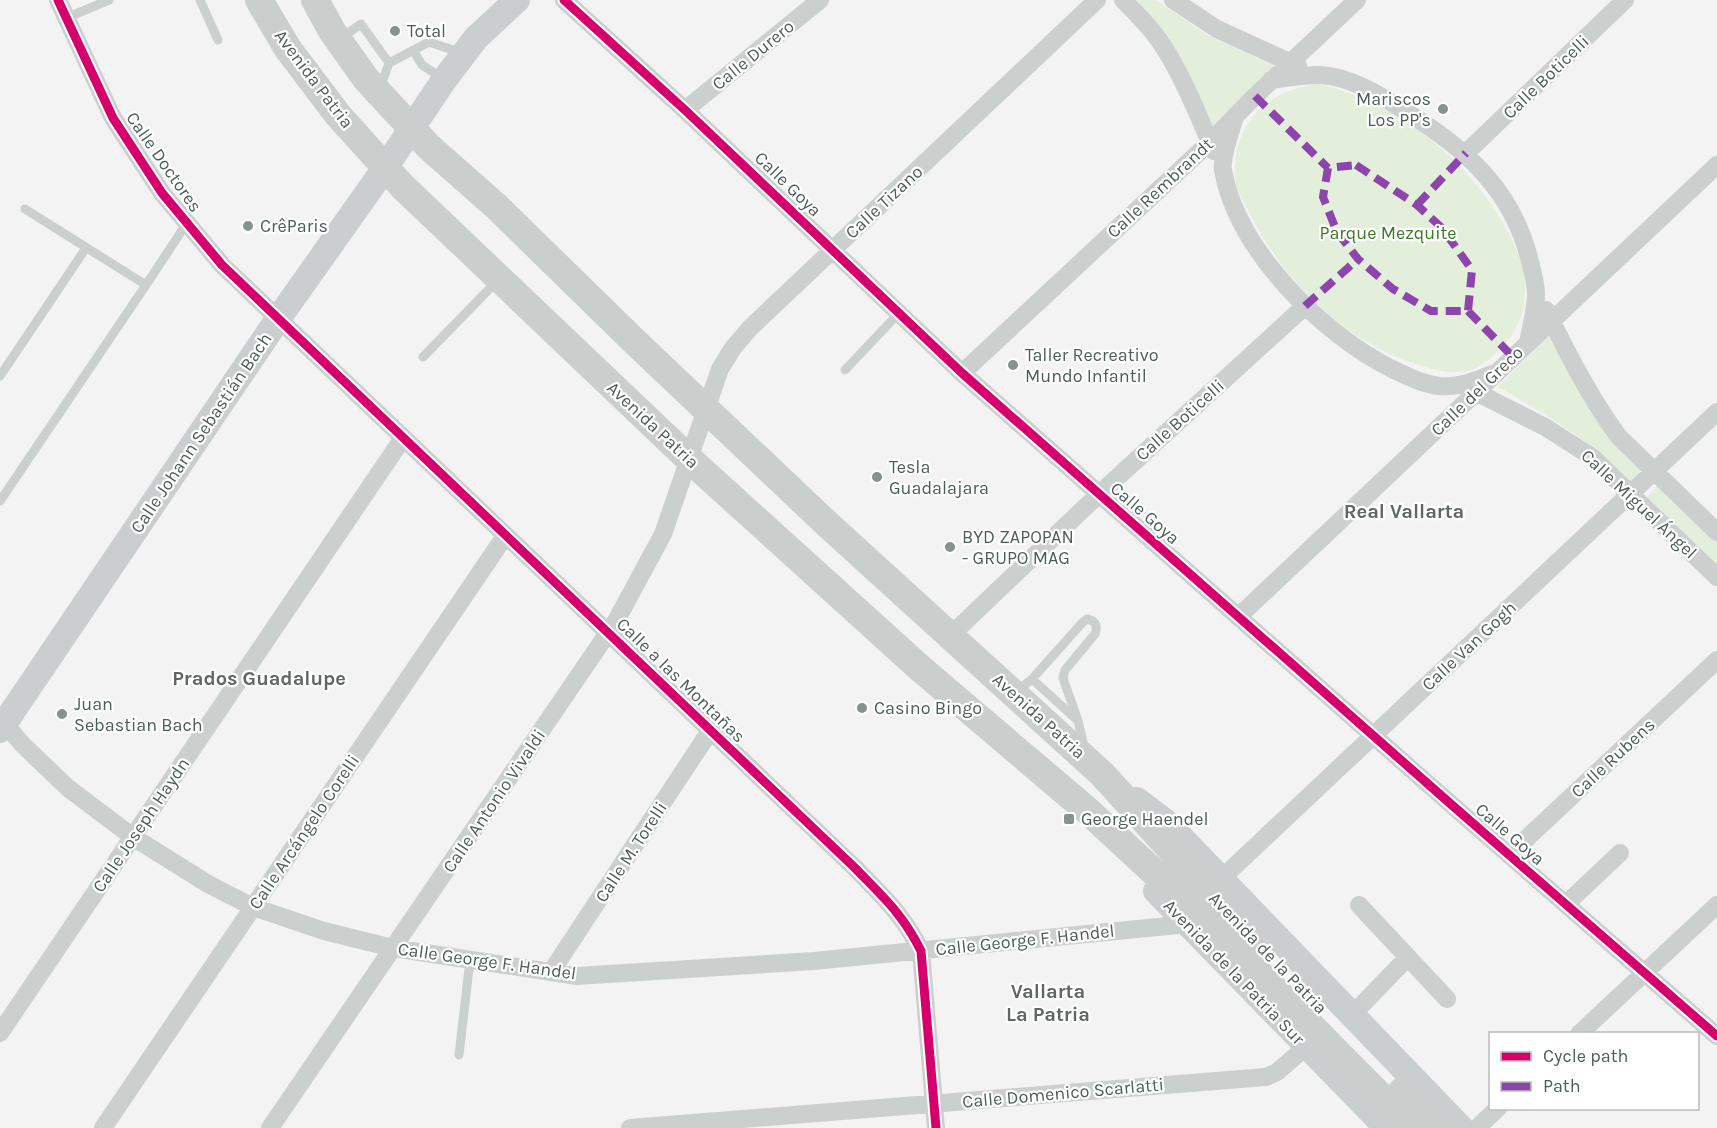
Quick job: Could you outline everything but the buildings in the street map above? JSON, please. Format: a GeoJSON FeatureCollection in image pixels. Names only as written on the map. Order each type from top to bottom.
{"type":"FeatureCollection","features":[{"type":"Feature","properties":{"kind":"main road","name":"Avenida Patria"},"geometry":{"type":"LineString","coordinates":[[259,0],[288,49],[338,115],[385,168],[689,459],[921,669],[1088,811]]}},
{"type":"Feature","properties":{"kind":"main road","name":"Avenida Patria"},"geometry":{"type":"LineString","coordinates":[[322,5],[338,40],[378,93],[412,130],[497,207],[825,522],[951,635],[1023,686],[1095,767]]}},
{"type":"Feature","properties":{"kind":"main road","name":"Avenida de la Patria"},"geometry":{"type":"LineString","coordinates":[[1095,767],[1226,911],[1438,1128]]}},
{"type":"Feature","properties":{"kind":"main road","name":"Avenida de la Patria"},"geometry":{"type":"LineString","coordinates":[[1088,811],[1213,927],[1412,1128]]}},
{"type":"Feature","properties":{"kind":"street","name":"Calle Doctores"},"geometry":{"type":"LineString","coordinates":[[58,0],[113,118],[162,193],[222,265],[278,319]]}},
{"type":"Feature","properties":{"kind":"street","name":"Calle Johann Sebastián Bach"},"geometry":{"type":"LineString","coordinates":[[2,724],[278,319],[412,130],[444,80],[476,38],[517,0]]}},
{"type":"Feature","properties":{"kind":"street","name":"Calle Goya"},"geometry":{"type":"LineString","coordinates":[[564,0],[686,110],[962,373],[1098,495],[1717,1036]]}},
{"type":"Feature","properties":{"kind":"street","name":"Calle Durero"},"geometry":{"type":"LineString","coordinates":[[686,110],[820,0]]}},
{"type":"Feature","properties":{"kind":"street","name":"Calle Tizano"},"geometry":{"type":"LineString","coordinates":[[689,459],[720,369],[732,348],[750,328],[1097,0]]}},
{"type":"Feature","properties":{"kind":"street","name":"Calle Miguel Ángel"},"geometry":{"type":"LineString","coordinates":[[1123,0],[1162,44],[1178,70],[1222,167],[1230,196],[1252,239],[1273,270],[1305,306],[1362,353],[1386,366],[1412,379],[1440,386],[1469,389],[1536,422],[1592,457],[1717,577]]}},
{"type":"Feature","properties":{"kind":"street","name":"Calle Miguel Ángel"},"geometry":{"type":"LineString","coordinates":[[1173,0],[1217,29],[1290,63],[1374,92],[1422,121],[1466,153],[1485,174],[1516,220],[1527,245],[1536,292],[1571,360],[1605,418],[1619,437],[1717,532]]}},
{"type":"Feature","properties":{"kind":"street","name":"Calle Rembrandt"},"geometry":{"type":"LineString","coordinates":[[962,373],[1357,0]]}},
{"type":"Feature","properties":{"kind":"street","name":"Calle Boticelli"},"geometry":{"type":"LineString","coordinates":[[1466,153],[1625,0]]}},
{"type":"Feature","properties":{"kind":"street","name":"Calle Miguel Ángel"},"geometry":{"type":"LineString","coordinates":[[1271,80],[1322,75]]}},
{"type":"Feature","properties":{"kind":"street"},"geometry":{"type":"LineString","coordinates":[[1222,167],[1236,115]]}},
{"type":"Feature","properties":{"kind":"street","name":"Calle del Greco"},"geometry":{"type":"LineString","coordinates":[[1499,371],[1717,165]]}},
{"type":"Feature","properties":{"kind":"street","name":"Calle Miguel Ángel"},"geometry":{"type":"LineString","coordinates":[[1528,343],[1536,292]]}},
{"type":"Feature","properties":{"kind":"street","name":"Calle Boticelli"},"geometry":{"type":"LineString","coordinates":[[951,635],[1098,495],[1305,306]]}},
{"type":"Feature","properties":{"kind":"street","name":"Calle a las Montañas"},"geometry":{"type":"LineString","coordinates":[[278,319],[710,731],[895,909],[910,927],[921,951],[936,1128]]}},
{"type":"Feature","properties":{"kind":"street","name":"Calle Miguel Ángel"},"geometry":{"type":"LineString","coordinates":[[1469,389],[1499,371]]}},
{"type":"Feature","properties":{"kind":"street","name":"Calle del Greco"},"geometry":{"type":"LineString","coordinates":[[1238,617],[1469,389]]}},
{"type":"Feature","properties":{"kind":"street","name":"Calle Van Gogh"},"geometry":{"type":"LineString","coordinates":[[1221,879],[1717,412]]}},
{"type":"Feature","properties":{"kind":"street","name":"Calle Joseph Haydn"},"geometry":{"type":"LineString","coordinates":[[0,1034],[403,438]]}},
{"type":"Feature","properties":{"kind":"street","name":"Calle Antonio Vivaldi"},"geometry":{"type":"LineString","coordinates":[[270,1128],[608,633],[663,534],[689,459]]}},
{"type":"Feature","properties":{"kind":"street","name":"Calle Arcángelo Corelli"},"geometry":{"type":"LineString","coordinates":[[103,1128],[505,536]]}},
{"type":"Feature","properties":{"kind":"street","name":"Calle Rubens"},"geometry":{"type":"LineString","coordinates":[[1509,855],[1717,660]]}},
{"type":"Feature","properties":{"kind":"street","name":"Calle George F. Handel"},"geometry":{"type":"LineString","coordinates":[[2,724],[68,788],[133,837],[208,884],[253,907],[324,931],[393,948],[577,976],[814,962],[1188,924]]}},
{"type":"Feature","properties":{"kind":"street","name":"Calle M. Torelli"},"geometry":{"type":"LineString","coordinates":[[551,972],[710,731]]}},
{"type":"Feature","properties":{"kind":"street"},"geometry":{"type":"LineString","coordinates":[[1095,767],[1166,822],[1461,1128]]}},
{"type":"Feature","properties":{"kind":"street","name":"Avenida de la Patria Sur"},"geometry":{"type":"LineString","coordinates":[[1088,811],[1118,852],[1387,1128]]}},
{"type":"Feature","properties":{"kind":"street"},"geometry":{"type":"LineString","coordinates":[[1566,904],[1620,853]]}},
{"type":"Feature","properties":{"kind":"street"},"geometry":{"type":"LineString","coordinates":[[1581,1032],[1717,904]]}},
{"type":"Feature","properties":{"kind":"street"},"geometry":{"type":"LineString","coordinates":[[1359,905],[1447,999]]}},
{"type":"Feature","properties":{"kind":"street"},"geometry":{"type":"LineString","coordinates":[[1352,1015],[1408,957]]}},
{"type":"Feature","properties":{"kind":"street","name":"Calle Domenico Scarlatti"},"geometry":{"type":"LineString","coordinates":[[630,1128],[1266,1077],[1277,1072],[1306,1047]]}},
{"type":"Feature","properties":{"kind":"street"},"geometry":{"type":"LineString","coordinates":[[1477,1128],[1496,1110]]}},
{"type":"Feature","properties":{"kind":"lane"},"geometry":{"type":"LineString","coordinates":[[66,18],[109,0]]}},
{"type":"Feature","properties":{"kind":"lane"},"geometry":{"type":"LineString","coordinates":[[200,0],[218,40]]}},
{"type":"Feature","properties":{"kind":"lane"},"geometry":{"type":"LineString","coordinates":[[338,40],[361,24],[389,63]]}},
{"type":"Feature","properties":{"kind":"lane"},"geometry":{"type":"LineString","coordinates":[[378,93],[389,63],[429,42],[464,54]]}},
{"type":"Feature","properties":{"kind":"lane"},"geometry":{"type":"LineString","coordinates":[[413,51],[422,65],[444,80]]}},
{"type":"Feature","properties":{"kind":"lane"},"geometry":{"type":"LineString","coordinates":[[25,209],[146,285]]}},
{"type":"Feature","properties":{"kind":"lane"},"geometry":{"type":"LineString","coordinates":[[0,501],[187,223]]}},
{"type":"Feature","properties":{"kind":"lane"},"geometry":{"type":"LineString","coordinates":[[0,376],[86,248]]}},
{"type":"Feature","properties":{"kind":"lane"},"geometry":{"type":"LineString","coordinates":[[423,357],[499,278]]}},
{"type":"Feature","properties":{"kind":"lane"},"geometry":{"type":"LineString","coordinates":[[845,370],[899,313]]}},
{"type":"Feature","properties":{"kind":"lane"},"geometry":{"type":"LineString","coordinates":[[1078,721],[1023,686],[1087,619],[1096,623],[1095,634],[1065,670],[1063,678],[1095,767]]}},
{"type":"Feature","properties":{"kind":"lane"},"geometry":{"type":"LineString","coordinates":[[459,1055],[470,960]]}},
{"type":"Feature","properties":{"kind":"green space"},"geometry":{"type":"Polygon","coordinates":[[[1131,0],[1156,0],[1207,35],[1274,65],[1212,127],[1183,61],[1161,29],[1131,0]]]}},
{"type":"Feature","properties":{"kind":"green space","name":"Parque Mezquite"},"geometry":{"type":"Polygon","coordinates":[[[1317,84],[1347,92],[1377,105],[1432,140],[1456,162],[1497,213],[1512,240],[1522,265],[1525,302],[1517,326],[1510,338],[1479,366],[1466,371],[1438,371],[1392,355],[1366,341],[1341,324],[1296,282],[1260,233],[1237,186],[1235,167],[1239,141],[1251,119],[1273,99],[1289,91],[1317,84]]]}},
{"type":"Feature","properties":{"kind":"green space"},"geometry":{"type":"Polygon","coordinates":[[[1548,337],[1565,365],[1641,470],[1629,482],[1584,441],[1498,387],[1548,337]]]}},
{"type":"Feature","properties":{"kind":"green space"},"geometry":{"type":"Polygon","coordinates":[[[1660,483],[1717,540],[1717,565],[1647,497],[1660,483]]]}},
{"type":"Feature","properties":{"kind":"marked path"},"geometry":{"type":"LineString","coordinates":[[1255,96],[1328,168]]}},
{"type":"Feature","properties":{"kind":"marked path"},"geometry":{"type":"LineString","coordinates":[[1417,205],[1466,153]]}},
{"type":"Feature","properties":{"kind":"marked path"},"geometry":{"type":"LineString","coordinates":[[1356,165],[1417,205],[1442,228],[1472,270],[1468,311],[1431,311],[1393,289],[1358,259],[1337,232],[1323,197],[1328,168],[1356,165]]}},
{"type":"Feature","properties":{"kind":"marked path"},"geometry":{"type":"LineString","coordinates":[[1305,306],[1358,259]]}},
{"type":"Feature","properties":{"kind":"marked path"},"geometry":{"type":"LineString","coordinates":[[1468,311],[1513,357]]}},
{"type":"Feature","properties":{"kind":"cycle path"},"geometry":{"type":"LineString","coordinates":[[58,0],[113,118],[162,193],[222,265],[854,867],[907,926],[921,951],[936,1128]]}},
{"type":"Feature","properties":{"kind":"cycle path"},"geometry":{"type":"LineString","coordinates":[[564,0],[685,110],[962,373],[1717,1036]]}},
{"type":"Feature","properties":{"kind":"place","name":"Total"},"geometry":{"type":"Point","coordinates":[395,31]}},
{"type":"Feature","properties":{"kind":"place","name":"Mariscos Los PP's"},"geometry":{"type":"Point","coordinates":[1443,109]}},
{"type":"Feature","properties":{"kind":"place","name":"CrêParis"},"geometry":{"type":"Point","coordinates":[248,226]}},
{"type":"Feature","properties":{"kind":"place","name":"Taller Recreativo Mundo Infantil"},"geometry":{"type":"Point","coordinates":[1013,365]}},
{"type":"Feature","properties":{"kind":"place","name":"Tesla Guadalajara"},"geometry":{"type":"Point","coordinates":[877,477]}},
{"type":"Feature","properties":{"kind":"place","name":"BYD ZAPOPAN - GRUPO MAG"},"geometry":{"type":"Point","coordinates":[950,547]}},
{"type":"Feature","properties":{"kind":"place","name":"Casino Bingo"},"geometry":{"type":"Point","coordinates":[862,708]}},
{"type":"Feature","properties":{"kind":"place","name":"Juan Sebastian Bach"},"geometry":{"type":"Point","coordinates":[62,714]}},
{"type":"Feature","properties":{"kind":"place","name":"George Haendel"},"geometry":{"type":"Point","coordinates":[1069,819]}},
{"type":"Feature","properties":{"kind":"district","name":"Real Vallarta"},"geometry":{"type":"Point","coordinates":[1404,511]}},
{"type":"Feature","properties":{"kind":"district","name":"Prados Guadalupe"},"geometry":{"type":"Point","coordinates":[259,678]}},
{"type":"Feature","properties":{"kind":"district","name":"Vallarta La Patria"},"geometry":{"type":"Point","coordinates":[1048,1002]}}]}
